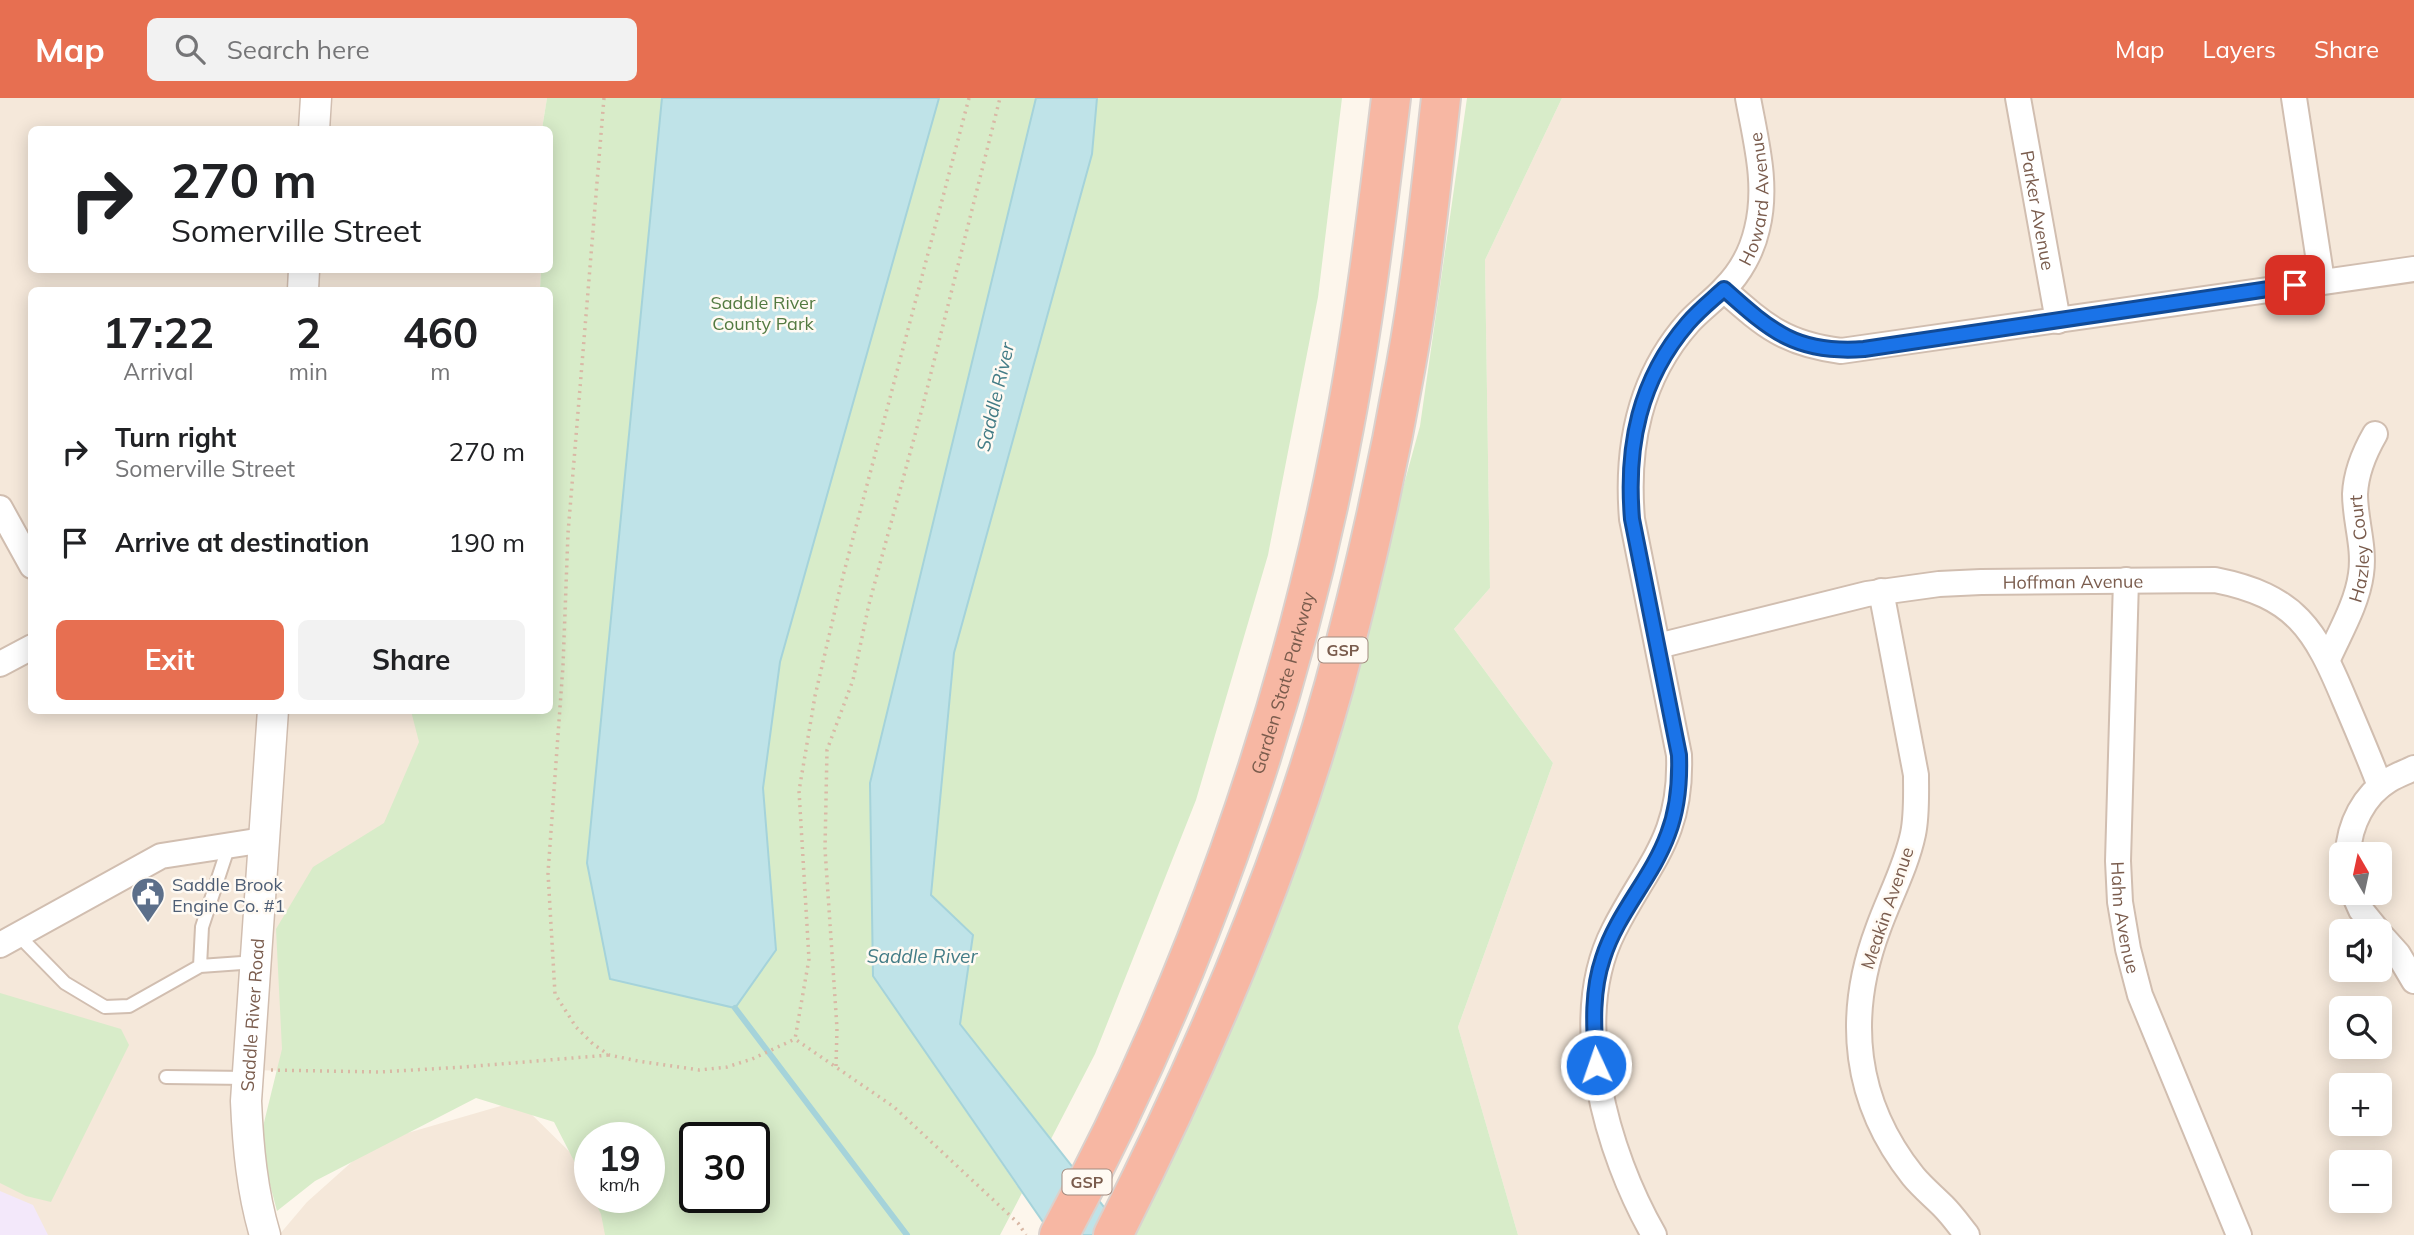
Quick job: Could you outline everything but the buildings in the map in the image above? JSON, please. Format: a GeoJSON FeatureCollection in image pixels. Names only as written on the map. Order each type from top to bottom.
{"type":"FeatureCollection","features":[{"type":"Feature","properties":{"kind":"highway","name":"Garden State Parkway"},"geometry":{"type":"LineString","coordinates":[[1059,1235],[1115,1129],[1177,984],[1221,873],[1288,664],[1340,449],[1373,248],[1391,98]]}},
{"type":"Feature","properties":{"kind":"highway","name":"GSP"},"geometry":{"type":"LineString","coordinates":[[1113,1235],[1144,1174],[1225,996],[1259,909],[1333,689],[1362,577],[1407,363],[1441,98]]}},
{"type":"Feature","properties":{"kind":"street"},"geometry":{"type":"LineString","coordinates":[[314,126],[316,98]]}},
{"type":"Feature","properties":{"kind":"street","name":"Howard Avenue"},"geometry":{"type":"LineString","coordinates":[[1654,1235],[1638,1207],[1623,1171],[1605,1116],[1596,1065],[1594,1020],[1596,988],[1602,959],[1613,931],[1668,837],[1680,781],[1679,755],[1632,519],[1629,484],[1631,450],[1643,402],[1669,348],[1690,321],[1724,289],[1748,255],[1757,231],[1762,203],[1762,178],[1748,98]]}},
{"type":"Feature","properties":{"kind":"street","name":"Parker Avenue"},"geometry":{"type":"LineString","coordinates":[[2018,98],[2058,321]]}},
{"type":"Feature","properties":{"kind":"street"},"geometry":{"type":"LineString","coordinates":[[2294,98],[2322,281]]}},
{"type":"Feature","properties":{"kind":"street"},"geometry":{"type":"LineString","coordinates":[[2298,123],[2313,98]]}},
{"type":"Feature","properties":{"kind":"street"},"geometry":{"type":"LineString","coordinates":[[1724,289],[1765,326],[1789,340],[1814,348],[1841,351],[2414,269]]}},
{"type":"Feature","properties":{"kind":"street","name":"Hazley Court"},"geometry":{"type":"LineString","coordinates":[[2328,659],[2355,600],[2361,575],[2362,546],[2355,496],[2358,470],[2375,434]]}},
{"type":"Feature","properties":{"kind":"street"},"geometry":{"type":"LineString","coordinates":[[0,508],[28,559]]}},
{"type":"Feature","properties":{"kind":"street","name":"Hahn Avenue"},"geometry":{"type":"LineString","coordinates":[[2126,580],[2118,862],[2120,902],[2128,949],[2140,995],[2239,1235]]}},
{"type":"Feature","properties":{"kind":"street","name":"Hoffman Avenue"},"geometry":{"type":"LineString","coordinates":[[1658,646],[1881,592],[1981,582],[2215,580],[2244,586],[2268,596],[2292,612],[2311,632],[2328,659],[2380,786]]}},
{"type":"Feature","properties":{"kind":"street","name":"Meakin Avenue"},"geometry":{"type":"LineString","coordinates":[[1881,592],[1916,775],[1916,805],[1913,835],[1867,957],[1860,989],[1859,1051],[1875,1114],[1892,1148],[1914,1177],[1967,1235]]}},
{"type":"Feature","properties":{"kind":"street"},"geometry":{"type":"LineString","coordinates":[[0,664],[28,649]]}},
{"type":"Feature","properties":{"kind":"street","name":"Saddle River Road"},"geometry":{"type":"LineString","coordinates":[[265,1235],[247,1145],[248,1073],[273,714]]}},
{"type":"Feature","properties":{"kind":"street"},"geometry":{"type":"LineString","coordinates":[[2349,842],[2357,816],[2367,798],[2380,786],[2414,768]]}},
{"type":"Feature","properties":{"kind":"street"},"geometry":{"type":"LineString","coordinates":[[9,941],[161,856],[264,840]]}},
{"type":"Feature","properties":{"kind":"street"},"geometry":{"type":"LineString","coordinates":[[2392,947],[2414,981]]}},
{"type":"Feature","properties":{"kind":"lane"},"geometry":{"type":"LineString","coordinates":[[200,966],[202,927],[229,844]]}},
{"type":"Feature","properties":{"kind":"lane"},"geometry":{"type":"LineString","coordinates":[[9,941],[65,984],[105,1007],[128,1006],[200,966],[256,962]]}},
{"type":"Feature","properties":{"kind":"lane"},"geometry":{"type":"LineString","coordinates":[[166,1077],[248,1073]]}},
{"type":"Feature","properties":{"kind":"path"},"geometry":{"type":"LineString","coordinates":[[604,98],[568,533],[563,666],[548,873],[555,994],[576,1027],[609,1055]]}},
{"type":"Feature","properties":{"kind":"path"},"geometry":{"type":"LineString","coordinates":[[795,1039],[809,959],[799,791],[815,696],[843,576],[969,98]]}},
{"type":"Feature","properties":{"kind":"path"},"geometry":{"type":"LineString","coordinates":[[836,1068],[837,1028],[825,849],[827,750],[853,680],[869,604],[922,409],[1000,98]]}},
{"type":"Feature","properties":{"kind":"path"},"geometry":{"type":"LineString","coordinates":[[248,1073],[379,1072],[609,1055],[678,1068],[718,1068],[752,1059],[795,1039]]}},
{"type":"Feature","properties":{"kind":"path"},"geometry":{"type":"LineString","coordinates":[[795,1039],[894,1107],[1018,1223],[1026,1235]]}},
{"type":"Feature","properties":{"kind":"shaded area"},"geometry":{"type":"Polygon","coordinates":[[[0,98],[547,98],[542,126],[28,126],[28,273],[541,273],[540,287],[28,287],[28,714],[508,714],[311,1071],[243,1070],[260,1235],[0,1235],[0,98]]]}},
{"type":"Feature","properties":{"kind":"shaded area"},"geometry":{"type":"Polygon","coordinates":[[[1562,98],[2414,98],[2414,1235],[1518,1235],[1458,1027],[1553,763],[1454,629],[1490,588],[1485,260],[1562,98]]]}},
{"type":"Feature","properties":{"kind":"shaded area"},"geometry":{"type":"Polygon","coordinates":[[[518,1101],[574,1156],[574,1213],[612,1213],[617,1235],[279,1235],[307,1202],[373,1143],[518,1101]]]}},
{"type":"Feature","properties":{"kind":"shaded area"},"geometry":{"type":"Polygon","coordinates":[[[0,1191],[33,1205],[48,1235],[0,1235],[0,1191]]]}},
{"type":"Feature","properties":{"kind":"green space","name":"Saddle River County Park"},"geometry":{"type":"Polygon","coordinates":[[[547,98],[1036,98],[870,783],[873,976],[1022,1193],[1000,1235],[605,1235],[600,1213],[665,1213],[665,1122],[574,1122],[574,1161],[554,1122],[476,1098],[315,1181],[277,1211],[259,1143],[282,1049],[276,929],[313,867],[384,823],[419,742],[412,714],[553,714],[553,287],[540,287],[541,273],[553,273],[553,126],[542,126],[547,98]]]}},
{"type":"Feature","properties":{"kind":"green space"},"geometry":{"type":"Polygon","coordinates":[[[1097,98],[1342,98],[1318,297],[1268,555],[1196,800],[1095,1054],[1051,1139],[960,1024],[973,935],[931,895],[954,653],[1092,154],[1097,98]]]}},
{"type":"Feature","properties":{"kind":"green space"},"geometry":{"type":"Polygon","coordinates":[[[1467,98],[1562,98],[1485,260],[1490,588],[1454,629],[1553,763],[1458,1027],[1518,1235],[1130,1235],[1371,604],[1420,426],[1467,98]]]}},
{"type":"Feature","properties":{"kind":"green space"},"geometry":{"type":"Polygon","coordinates":[[[0,993],[121,1029],[129,1045],[51,1202],[26,1196],[0,1183],[0,993]]]}},
{"type":"Feature","properties":{"kind":"water"},"geometry":{"type":"Polygon","coordinates":[[[662,98],[939,98],[780,662],[763,788],[776,950],[735,1008],[610,979],[587,863],[662,98]]]}},
{"type":"Feature","properties":{"kind":"water","name":"Saddle River"},"geometry":{"type":"Polygon","coordinates":[[[1036,98],[1097,98],[1092,154],[954,653],[931,895],[973,935],[960,1024],[1126,1235],[1052,1235],[873,976],[870,783],[1036,98]]]}},
{"type":"Feature","properties":{"kind":"waterway"},"geometry":{"type":"LineString","coordinates":[[735,1008],[907,1235]]}},
{"type":"Feature","properties":{"kind":"place","name":"Saddle Brook Engine Co. #1"},"geometry":{"type":"Point","coordinates":[148,924]}},
{"type":"Feature","properties":{"kind":"route"},"geometry":{"type":"LineString","coordinates":[[1596,1065],[1594,1020],[1596,988],[1602,959],[1613,931],[1668,837],[1680,781],[1679,755],[1632,519],[1629,484],[1631,450],[1639,412],[1651,381],[1669,348],[1690,321],[1724,289],[1765,326],[1789,340],[1814,348],[1841,351],[2295,285]]}}]}
